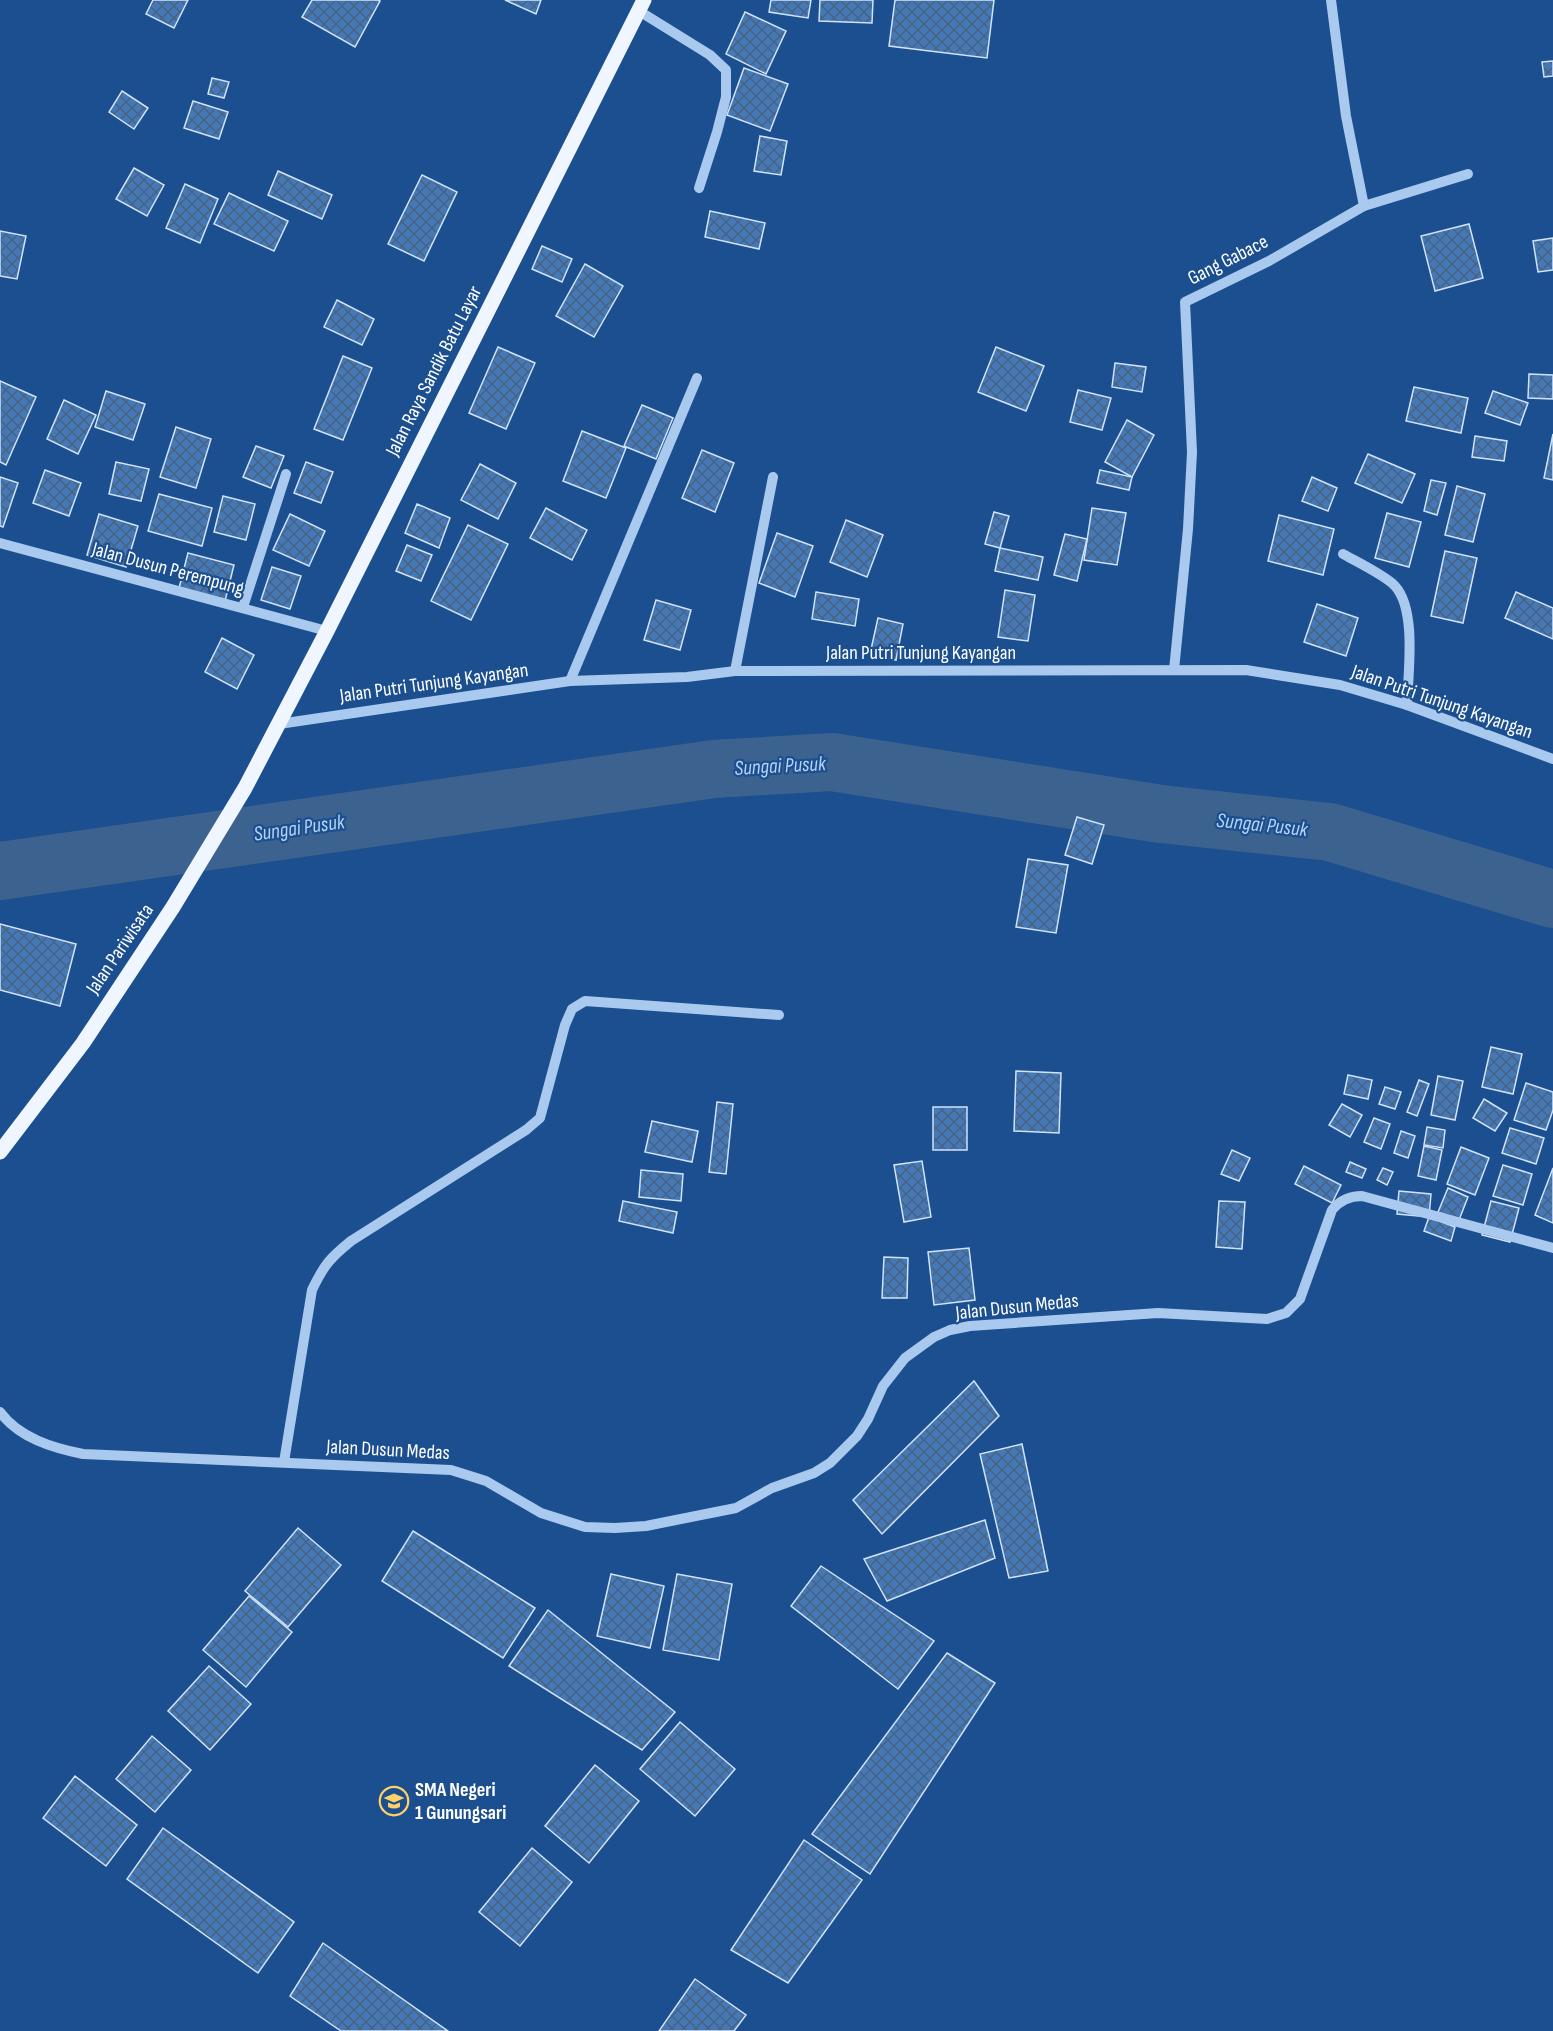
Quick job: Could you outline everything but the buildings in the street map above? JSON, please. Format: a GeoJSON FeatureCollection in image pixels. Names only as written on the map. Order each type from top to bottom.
{"type":"FeatureCollection","features":[{"type":"Feature","properties":{"kind":"main road","name":"Jalan Raya Sandik Batu Layar"},"geometry":{"type":"LineString","coordinates":[[258,760],[327,631],[642,5]]}},
{"type":"Feature","properties":{"kind":"main road","name":"Jalan Pariwisata"},"geometry":{"type":"LineString","coordinates":[[0,1152],[83,1043],[173,908],[245,788],[258,760]]}},
{"type":"Feature","properties":{"kind":"street"},"geometry":{"type":"LineString","coordinates":[[1331,0],[1346,116],[1364,206],[1468,174]]}},
{"type":"Feature","properties":{"kind":"street"},"geometry":{"type":"LineString","coordinates":[[642,5],[710,55],[726,70],[726,97],[699,188]]}},
{"type":"Feature","properties":{"kind":"street","name":"Gang Gabace"},"geometry":{"type":"LineString","coordinates":[[1174,670],[1188,529],[1192,452],[1185,302],[1269,261],[1364,206]]}},
{"type":"Feature","properties":{"kind":"street"},"geometry":{"type":"LineString","coordinates":[[570,681],[697,378]]}},
{"type":"Feature","properties":{"kind":"street"},"geometry":{"type":"LineString","coordinates":[[243,607],[286,474]]}},
{"type":"Feature","properties":{"kind":"street"},"geometry":{"type":"LineString","coordinates":[[735,671],[773,477]]}},
{"type":"Feature","properties":{"kind":"street","name":"Jalan Dusun Perempung"},"geometry":{"type":"LineString","coordinates":[[0,543],[327,631]]}},
{"type":"Feature","properties":{"kind":"street"},"geometry":{"type":"LineString","coordinates":[[1343,555],[1394,585],[1402,596],[1410,633],[1407,705]]}},
{"type":"Feature","properties":{"kind":"street","name":"Jalan Putri Tunjung Kayangan"},"geometry":{"type":"LineString","coordinates":[[279,724],[570,681],[687,677],[735,671],[1246,670],[1340,685],[1407,705],[1553,759]]}},
{"type":"Feature","properties":{"kind":"street"},"geometry":{"type":"LineString","coordinates":[[284,1462],[312,1290],[321,1272],[331,1257],[351,1241],[526,1130],[540,1118],[565,1025],[572,1009],[585,1001],[780,1015]]}},
{"type":"Feature","properties":{"kind":"street","name":"Jalan Dusun Medas"},"geometry":{"type":"LineString","coordinates":[[0,1412],[18,1430],[64,1450],[84,1454],[451,1470],[486,1481],[521,1503],[563,1521],[600,1528],[646,1526],[736,1508],[772,1488],[814,1473],[830,1463],[857,1436],[868,1419],[883,1386],[905,1358],[934,1337],[950,1330],[970,1326],[1158,1313],[1261,1319],[1280,1316],[1300,1299],[1332,1210],[1339,1202],[1348,1198],[1362,1196],[1553,1248]]}},
{"type":"Feature","properties":{"kind":"waterway","name":"Sungai Pusuk"},"geometry":{"type":"LineString","coordinates":[[0,871],[714,769],[832,762],[1161,814],[1330,832],[1553,899]]}},
{"type":"Feature","properties":{"kind":"place","name":"SMA Negeri 1 Gunungsari"},"geometry":{"type":"Point","coordinates":[394,1801]}}]}
